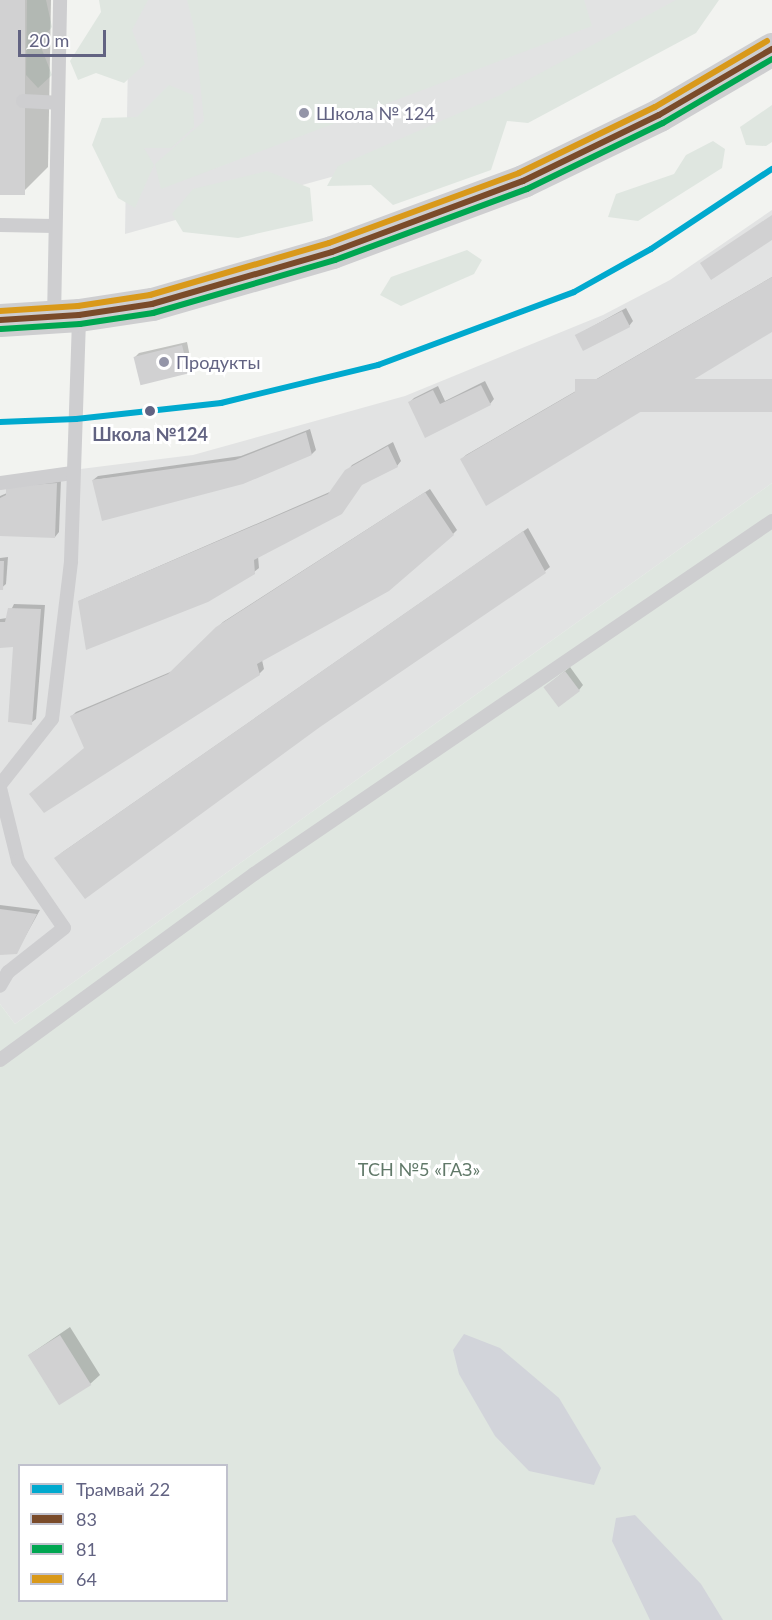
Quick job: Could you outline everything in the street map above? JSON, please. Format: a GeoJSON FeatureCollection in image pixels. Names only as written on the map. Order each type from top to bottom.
{"type":"FeatureCollection","features":[{"type":"Feature","properties":{"kind":"street"},"geometry":{"type":"LineString","coordinates":[[0,320],[67,317],[152,304],[332,252],[418,222],[523,181],[638,125],[772,49]]}},
{"type":"Feature","properties":{"kind":"lane"},"geometry":{"type":"LineString","coordinates":[[0,986],[8,972],[64,928],[18,861],[0,787],[52,719],[71,561],[72,473],[67,317],[54,226],[60,0]]}},
{"type":"Feature","properties":{"kind":"lane"},"geometry":{"type":"LineString","coordinates":[[23,102],[57,103]]}},
{"type":"Feature","properties":{"kind":"lane"},"geometry":{"type":"LineString","coordinates":[[0,225],[54,226]]}},
{"type":"Feature","properties":{"kind":"lane"},"geometry":{"type":"LineString","coordinates":[[0,483],[72,473]]}},
{"type":"Feature","properties":{"kind":"lane"},"geometry":{"type":"LineString","coordinates":[[0,1060],[254,874],[772,521]]}},
{"type":"Feature","properties":{"kind":"shaded area","name":"Школа № 124"},"geometry":{"type":"Polygon","coordinates":[[[129,0],[703,0],[353,171],[125,234],[129,0]]]}},
{"type":"Feature","properties":{"kind":"shaded area"},"geometry":{"type":"Polygon","coordinates":[[[772,210],[772,483],[15,1024],[0,1004],[0,479],[193,455],[405,396],[603,315],[670,280],[772,210]]]}},
{"type":"Feature","properties":{"kind":"shaded area"},"geometry":{"type":"Polygon","coordinates":[[[464,1334],[500,1348],[559,1398],[601,1468],[594,1485],[529,1471],[495,1436],[459,1374],[453,1350],[464,1334]]]}},
{"type":"Feature","properties":{"kind":"shaded area"},"geometry":{"type":"Polygon","coordinates":[[[635,1515],[701,1584],[723,1620],[650,1620],[612,1541],[616,1518],[635,1515]]]}},
{"type":"Feature","properties":{"kind":"green space"},"geometry":{"type":"Polygon","coordinates":[[[27,0],[46,0],[52,27],[39,42],[52,75],[38,88],[26,75],[27,0]]]}},
{"type":"Feature","properties":{"kind":"green space"},"geometry":{"type":"Polygon","coordinates":[[[99,0],[148,0],[132,30],[145,64],[124,83],[96,73],[78,80],[70,61],[101,12],[99,0]]]}},
{"type":"Feature","properties":{"kind":"green space"},"geometry":{"type":"Polygon","coordinates":[[[187,0],[584,0],[592,26],[161,189],[155,164],[204,121],[195,32],[187,0]]]}},
{"type":"Feature","properties":{"kind":"green space"},"geometry":{"type":"Polygon","coordinates":[[[676,0],[719,0],[696,33],[528,123],[507,121],[491,170],[393,205],[371,185],[327,186],[338,166],[498,96],[676,0]]]}},
{"type":"Feature","properties":{"kind":"green space"},"geometry":{"type":"Polygon","coordinates":[[[169,85],[193,95],[194,127],[171,148],[144,148],[154,165],[135,208],[118,198],[92,145],[102,118],[137,117],[169,85]]]}},
{"type":"Feature","properties":{"kind":"green space"},"geometry":{"type":"Polygon","coordinates":[[[772,105],[772,142],[766,146],[746,145],[740,127],[772,105]]]}},
{"type":"Feature","properties":{"kind":"green space"},"geometry":{"type":"Polygon","coordinates":[[[713,141],[725,149],[722,168],[638,221],[608,217],[616,194],[674,174],[686,155],[713,141]]]}},
{"type":"Feature","properties":{"kind":"green space"},"geometry":{"type":"Polygon","coordinates":[[[267,171],[310,188],[313,221],[238,238],[183,232],[172,214],[193,189],[267,171]]]}},
{"type":"Feature","properties":{"kind":"green space"},"geometry":{"type":"Polygon","coordinates":[[[467,250],[482,260],[474,274],[401,306],[380,295],[391,277],[467,250]]]}},
{"type":"Feature","properties":{"kind":"green space","name":"ТСН №5 «ГАЗ»"},"geometry":{"type":"Polygon","coordinates":[[[772,483],[772,1620],[0,1620],[0,1004],[15,1024],[772,483]]]}},
{"type":"Feature","properties":{"kind":"building"},"geometry":{"type":"Polygon","coordinates":[[[0,0],[25,0],[25,195],[0,195],[0,0]]]}},
{"type":"Feature","properties":{"kind":"building"},"geometry":{"type":"Polygon","coordinates":[[[772,215],[772,240],[711,280],[700,263],[772,215]]]}},
{"type":"Feature","properties":{"kind":"building"},"geometry":{"type":"Polygon","coordinates":[[[772,277],[772,332],[486,506],[460,459],[772,277]]]}},
{"type":"Feature","properties":{"kind":"building"},"geometry":{"type":"Polygon","coordinates":[[[622,311],[630,327],[583,351],[575,335],[622,311]]]}},
{"type":"Feature","properties":{"kind":"building"},"geometry":{"type":"Polygon","coordinates":[[[182,345],[189,373],[141,385],[133,357],[182,345]]]}},
{"type":"Feature","properties":{"kind":"building"},"geometry":{"type":"Polygon","coordinates":[[[575,379],[772,379],[772,412],[575,412],[575,379]]]}},
{"type":"Feature","properties":{"kind":"building"},"geometry":{"type":"Polygon","coordinates":[[[481,385],[491,405],[425,438],[408,402],[433,390],[440,404],[481,385]]]}},
{"type":"Feature","properties":{"kind":"building"},"geometry":{"type":"Polygon","coordinates":[[[306,432],[312,455],[243,484],[102,521],[92,480],[235,460],[306,432]]]}},
{"type":"Feature","properties":{"kind":"building"},"geometry":{"type":"Polygon","coordinates":[[[388,446],[398,467],[362,485],[342,514],[254,560],[255,574],[208,602],[86,650],[78,601],[328,494],[345,470],[388,446]]]}},
{"type":"Feature","properties":{"kind":"building"},"geometry":{"type":"Polygon","coordinates":[[[57,483],[55,538],[0,536],[0,498],[6,495],[6,487],[57,483]]]}},
{"type":"Feature","properties":{"kind":"building"},"geometry":{"type":"Polygon","coordinates":[[[425,492],[454,535],[389,591],[257,664],[260,675],[44,813],[29,794],[84,748],[70,716],[168,674],[216,627],[425,492]]]}},
{"type":"Feature","properties":{"kind":"building"},"geometry":{"type":"Polygon","coordinates":[[[523,531],[546,573],[320,727],[85,899],[54,858],[523,531]]]}},
{"type":"Feature","properties":{"kind":"building"},"geometry":{"type":"Polygon","coordinates":[[[0,561],[4,561],[3,590],[0,590],[0,561]]]}},
{"type":"Feature","properties":{"kind":"building"},"geometry":{"type":"Polygon","coordinates":[[[8,608],[41,609],[32,725],[8,722],[13,647],[0,648],[0,622],[5,622],[8,608]]]}},
{"type":"Feature","properties":{"kind":"building"},"geometry":{"type":"Polygon","coordinates":[[[565,671],[580,691],[558,707],[543,687],[565,671]]]}},
{"type":"Feature","properties":{"kind":"building"},"geometry":{"type":"Polygon","coordinates":[[[0,909],[37,914],[17,954],[0,955],[0,909]]]}},
{"type":"Feature","properties":{"kind":"building"},"geometry":{"type":"Polygon","coordinates":[[[60,1335],[91,1385],[59,1405],[28,1355],[60,1335]]]}},
{"type":"Feature","properties":{"kind":"tram line","name":"22"},"geometry":{"type":"LineString","coordinates":[[0,422],[76,419],[221,403],[378,365],[574,292],[651,249],[772,169]]}},
{"type":"Feature","properties":{"kind":"transit line","name":"64"},"geometry":{"type":"LineString","coordinates":[[0,311],[78,306],[150,295],[329,243],[519,173],[655,107],[767,41]]}},
{"type":"Feature","properties":{"kind":"transit line","name":"83"},"geometry":{"type":"LineString","coordinates":[[0,320],[79,315],[152,304],[332,252],[523,181],[659,115],[772,49]]}},
{"type":"Feature","properties":{"kind":"transit line","name":"81"},"geometry":{"type":"LineString","coordinates":[[1,329],[80,324],[153,313],[335,260],[527,189],[663,123],[772,59]]}},
{"type":"Feature","properties":{"kind":"place","name":"Школа № 124"},"geometry":{"type":"Point","coordinates":[304,113]}},
{"type":"Feature","properties":{"kind":"place","name":"Продукты"},"geometry":{"type":"Point","coordinates":[164,362]}},
{"type":"Feature","properties":{"kind":"place","name":"Школа №124"},"geometry":{"type":"Point","coordinates":[150,411]}}]}
